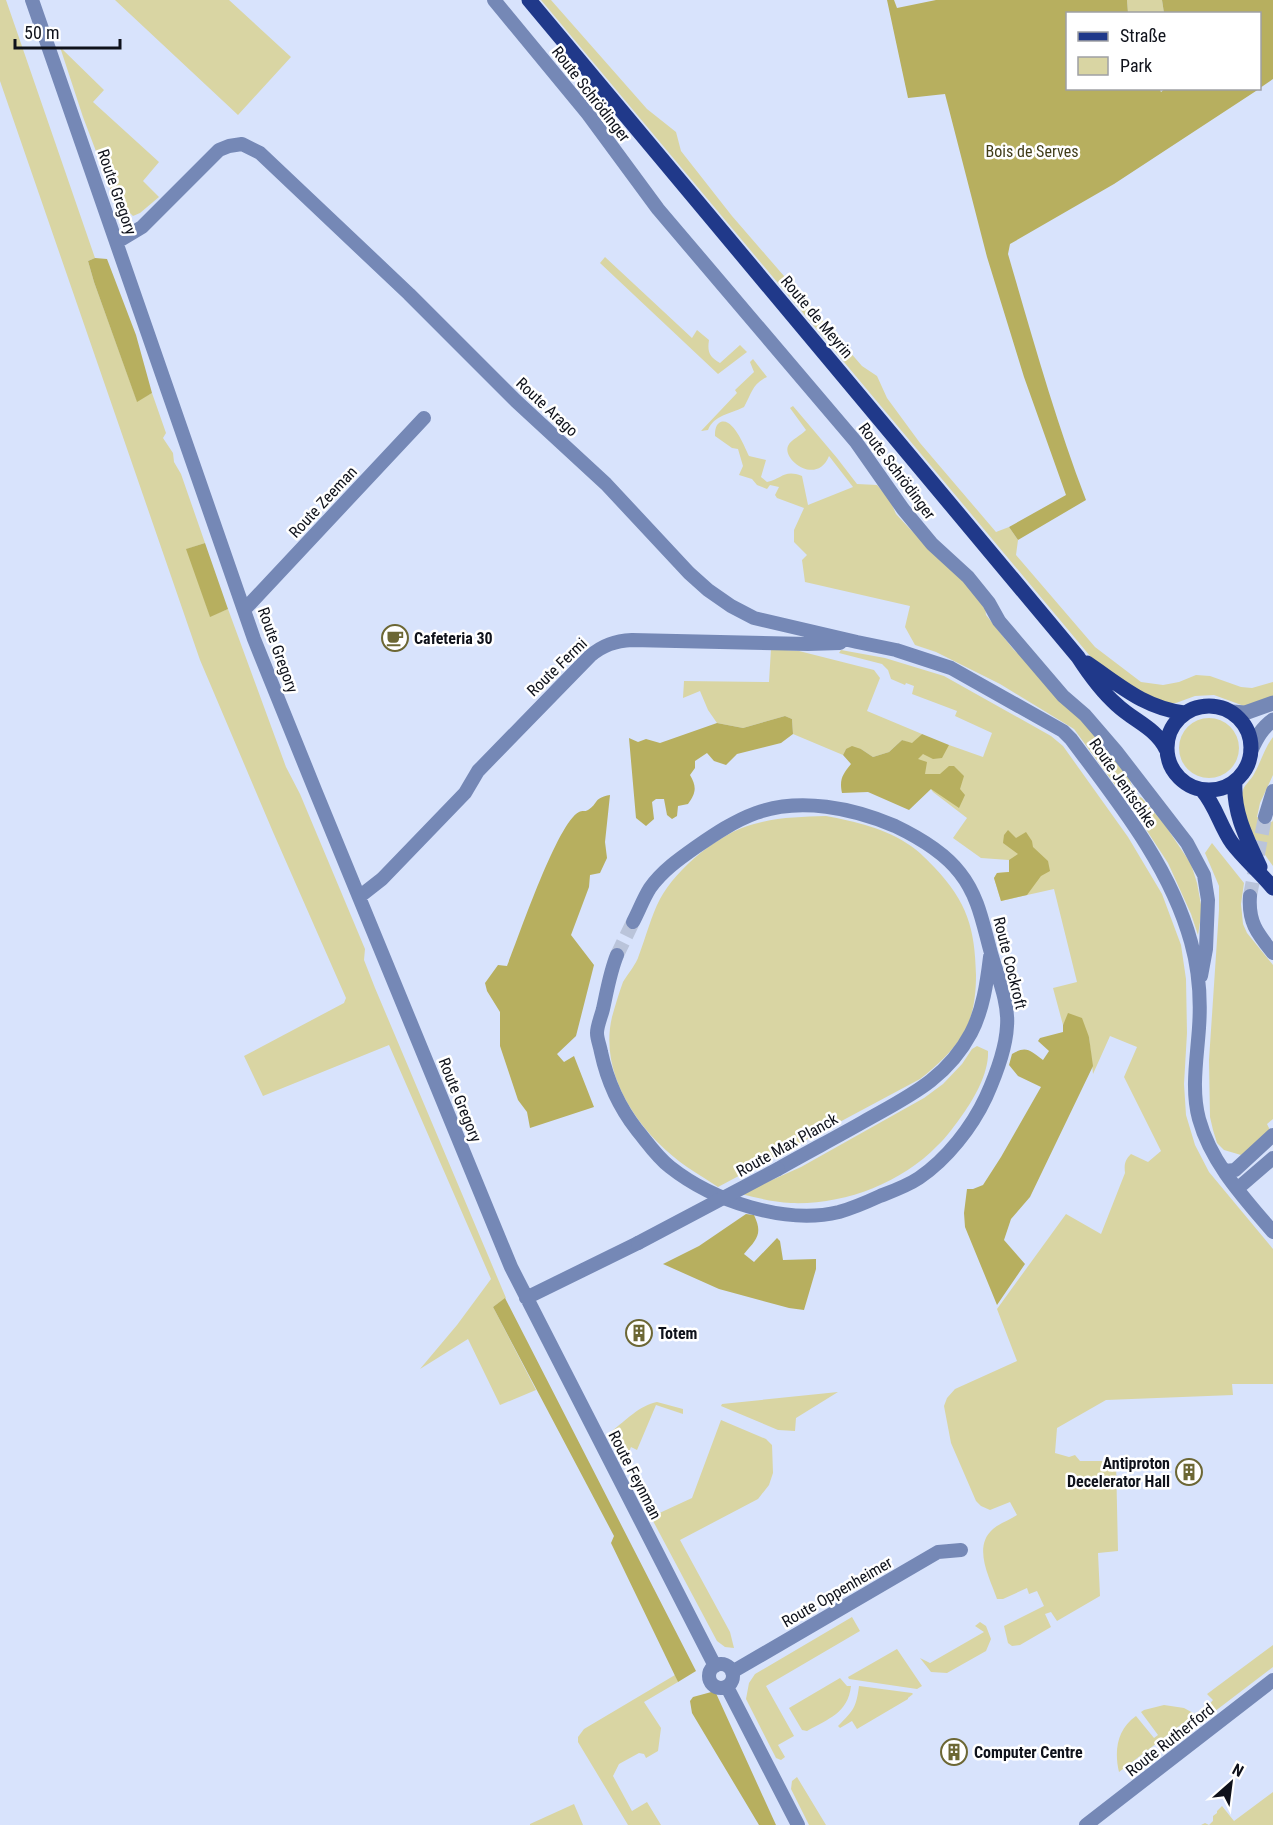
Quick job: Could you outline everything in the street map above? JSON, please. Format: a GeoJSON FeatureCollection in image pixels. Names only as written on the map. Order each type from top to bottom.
{"type":"FeatureCollection","features":[{"type":"Feature","properties":{"kind":"main road","name":"Route de Meyrin"},"geometry":{"type":"LineString","coordinates":[[529,0],[1078,657],[1103,692],[1128,714],[1158,734],[1166,749]]}},
{"type":"Feature","properties":{"kind":"main road","name":"Route de Meyrin"},"geometry":{"type":"LineString","coordinates":[[1078,657],[1136,697],[1155,707],[1184,713]]}},
{"type":"Feature","properties":{"kind":"main road"},"geometry":{"type":"LineString","coordinates":[[1204,706],[1219,707],[1232,712],[1243,722],[1249,735],[1251,757],[1245,771],[1235,782],[1222,789],[1202,790],[1190,786],[1175,773],[1169,762],[1166,749],[1171,729],[1184,713],[1204,706]]}},
{"type":"Feature","properties":{"kind":"main road"},"geometry":{"type":"LineString","coordinates":[[1235,782],[1237,811],[1250,846],[1270,884]]}},
{"type":"Feature","properties":{"kind":"main road"},"geometry":{"type":"LineString","coordinates":[[1202,790],[1214,806],[1224,831],[1232,843],[1270,884]]}},
{"type":"Feature","properties":{"kind":"street","name":"Route Gregory"},"geometry":{"type":"LineString","coordinates":[[32,0],[263,661],[498,1236],[526,1298]]}},
{"type":"Feature","properties":{"kind":"street","name":"Route Schrödinger"},"geometry":{"type":"LineString","coordinates":[[494,0],[588,114],[658,209],[856,442],[903,509],[932,544],[968,577],[989,603],[999,621],[1064,696],[1108,742],[1187,843],[1204,875],[1208,900],[1206,949],[1199,984]]}},
{"type":"Feature","properties":{"kind":"street","name":"Route Arago"},"geometry":{"type":"LineString","coordinates":[[117,242],[142,227],[219,150],[242,144],[260,153],[409,294],[516,401],[606,484],[689,573],[708,590],[754,618],[857,642]]}},
{"type":"Feature","properties":{"kind":"street","name":"Route Zeeman"},"geometry":{"type":"LineString","coordinates":[[245,609],[424,418]]}},
{"type":"Feature","properties":{"kind":"street","name":"Route Fermi"},"geometry":{"type":"LineString","coordinates":[[359,897],[382,879],[465,793],[478,771],[591,654],[603,646],[614,641],[632,640],[808,644],[857,642]]}},
{"type":"Feature","properties":{"kind":"street","name":"Route Jentschke"},"geometry":{"type":"LineString","coordinates":[[857,642],[896,650],[951,668],[1051,723],[1071,739],[1127,816],[1170,886],[1192,944],[1199,984],[1200,1025],[1195,1093],[1198,1118],[1209,1148],[1237,1189],[1273,1233]]}},
{"type":"Feature","properties":{"kind":"street"},"geometry":{"type":"LineString","coordinates":[[1232,712],[1245,713],[1273,704]]}},
{"type":"Feature","properties":{"kind":"street"},"geometry":{"type":"LineString","coordinates":[[1251,750],[1264,727],[1273,720]]}},
{"type":"Feature","properties":{"kind":"street"},"geometry":{"type":"LineString","coordinates":[[1265,817],[1273,791]]}},
{"type":"Feature","properties":{"kind":"street","name":"Route Cockroft"},"geometry":{"type":"LineString","coordinates":[[617,955],[597,1033],[609,1081],[618,1102],[632,1124],[669,1166],[716,1195],[783,1214],[811,1216],[853,1207],[920,1178],[955,1145],[985,1099],[995,1076],[1008,1023],[1001,986],[980,910],[958,870],[934,849],[910,833],[886,822],[844,809],[798,806],[759,812],[718,832],[684,855],[656,880],[633,922]]}},
{"type":"Feature","properties":{"kind":"street"},"geometry":{"type":"LineString","coordinates":[[1250,896],[1253,926],[1273,953]]}},
{"type":"Feature","properties":{"kind":"street","name":"Route Max Planck"},"geometry":{"type":"LineString","coordinates":[[526,1298],[638,1243],[922,1089],[946,1069],[973,1030],[982,1004],[991,953]]}},
{"type":"Feature","properties":{"kind":"street"},"geometry":{"type":"LineString","coordinates":[[1225,1171],[1235,1170],[1273,1134]]}},
{"type":"Feature","properties":{"kind":"street"},"geometry":{"type":"LineString","coordinates":[[1237,1189],[1273,1158]]}},
{"type":"Feature","properties":{"kind":"street","name":"Route Feynman"},"geometry":{"type":"LineString","coordinates":[[526,1298],[715,1666]]}},
{"type":"Feature","properties":{"kind":"street","name":"Route Oppenheimer"},"geometry":{"type":"LineString","coordinates":[[732,1672],[938,1552],[960,1551]]}},
{"type":"Feature","properties":{"kind":"street"},"geometry":{"type":"LineString","coordinates":[[715,1666],[728,1666],[732,1672],[733,1679],[727,1687],[722,1688],[713,1684],[710,1674],[715,1666]]}},
{"type":"Feature","properties":{"kind":"street","name":"Route Rutherford"},"geometry":{"type":"LineString","coordinates":[[1086,1825],[1273,1680]]}},
{"type":"Feature","properties":{"kind":"street"},"geometry":{"type":"LineString","coordinates":[[727,1687],[798,1825]]}},
{"type":"Feature","properties":{"kind":"green space"},"geometry":{"type":"Polygon","coordinates":[[[0,0],[6,0],[95,258],[88,261],[94,282],[137,401],[152,393],[166,433],[163,438],[173,453],[174,462],[181,474],[205,543],[187,549],[210,616],[228,609],[286,767],[300,794],[365,949],[364,960],[375,988],[506,1298],[493,1307],[536,1390],[500,1405],[468,1339],[420,1369],[491,1279],[389,1045],[263,1096],[244,1056],[344,1003],[346,998],[200,660],[0,81],[0,0]]]}},
{"type":"Feature","properties":{"kind":"green space"},"geometry":{"type":"Polygon","coordinates":[[[115,0],[229,0],[291,57],[238,115],[115,0]]]}},
{"type":"Feature","properties":{"kind":"green space"},"geometry":{"type":"Polygon","coordinates":[[[541,0],[551,0],[647,109],[676,132],[681,151],[732,216],[862,366],[877,376],[887,398],[920,443],[996,532],[1009,527],[1018,540],[1016,555],[1095,647],[1141,682],[1163,685],[1196,675],[1210,676],[1241,687],[1252,688],[1273,682],[1273,697],[1244,706],[1214,695],[1195,696],[1176,703],[1160,703],[1105,670],[1090,656],[541,0]]]}},
{"type":"Feature","properties":{"kind":"green space","name":"Bois de Serves"},"geometry":{"type":"Polygon","coordinates":[[[887,0],[894,0],[897,8],[936,0],[1127,0],[1128,12],[1066,12],[1066,90],[1160,90],[1161,92],[1164,90],[1257,90],[1114,184],[1010,244],[1008,254],[1035,347],[1086,500],[1018,540],[1009,527],[1066,495],[1024,377],[987,257],[945,94],[908,98],[887,0]]]}},
{"type":"Feature","properties":{"kind":"green space"},"geometry":{"type":"Polygon","coordinates":[[[1127,0],[1162,0],[1164,12],[1128,12],[1127,0]]]}},
{"type":"Feature","properties":{"kind":"green space"},"geometry":{"type":"Polygon","coordinates":[[[1162,0],[1273,0],[1273,79],[1261,87],[1261,12],[1164,12],[1162,0]]]}},
{"type":"Feature","properties":{"kind":"green space"},"geometry":{"type":"Polygon","coordinates":[[[60,47],[104,90],[93,102],[159,162],[143,181],[159,197],[140,213],[133,216],[116,204],[83,117],[60,47]]]}},
{"type":"Feature","properties":{"kind":"green space"},"geometry":{"type":"Polygon","coordinates":[[[605,257],[692,338],[697,330],[709,340],[709,351],[717,361],[720,363],[740,345],[747,352],[718,374],[600,263],[605,257]]]}},
{"type":"Feature","properties":{"kind":"green space"},"geometry":{"type":"Polygon","coordinates":[[[95,258],[107,259],[136,335],[152,393],[137,402],[94,282],[88,261],[95,258]]]}},
{"type":"Feature","properties":{"kind":"green space"},"geometry":{"type":"Polygon","coordinates":[[[753,359],[767,377],[755,386],[744,407],[718,418],[708,430],[701,431],[737,393],[735,390],[754,372],[750,362],[753,359]]]}},
{"type":"Feature","properties":{"kind":"green space"},"geometry":{"type":"Polygon","coordinates":[[[793,406],[857,484],[877,485],[890,500],[896,514],[909,528],[937,555],[958,571],[985,606],[986,615],[1014,650],[1029,662],[1089,727],[1129,778],[1135,794],[1142,798],[1165,825],[1191,864],[1197,883],[1202,910],[1198,935],[1168,863],[1134,811],[1074,729],[1000,684],[936,652],[915,645],[905,627],[910,606],[805,582],[802,560],[807,555],[794,542],[794,530],[804,508],[777,498],[775,495],[779,487],[770,485],[767,489],[757,485],[752,479],[739,475],[743,466],[738,449],[732,448],[715,436],[719,423],[729,423],[749,456],[766,460],[761,477],[767,482],[787,474],[802,476],[808,505],[853,487],[829,456],[824,465],[809,470],[802,468],[790,458],[788,446],[806,430],[790,408],[793,406]]]}},
{"type":"Feature","properties":{"kind":"green space"},"geometry":{"type":"Polygon","coordinates":[[[205,543],[228,609],[210,617],[186,549],[205,543]]]}},
{"type":"Feature","properties":{"kind":"green space"},"geometry":{"type":"Polygon","coordinates":[[[771,649],[799,651],[874,670],[880,678],[867,711],[922,734],[912,744],[902,740],[889,752],[873,757],[861,749],[846,749],[843,755],[793,734],[792,719],[785,716],[743,728],[717,723],[708,710],[700,691],[683,698],[684,681],[769,682],[771,649]]]}},
{"type":"Feature","properties":{"kind":"green space"},"geometry":{"type":"Polygon","coordinates":[[[841,650],[885,658],[944,676],[1051,736],[1063,746],[1128,837],[1162,894],[1181,945],[1186,979],[1187,1033],[1184,1084],[1186,1115],[1195,1145],[1209,1172],[1273,1249],[1273,1384],[1232,1384],[1233,1395],[1106,1400],[1057,1428],[1055,1453],[1069,1457],[1075,1455],[1080,1461],[1116,1461],[1118,1551],[1098,1553],[1100,1596],[1057,1621],[1051,1612],[1045,1614],[1051,1627],[1020,1645],[1012,1646],[1008,1643],[1004,1626],[1044,1606],[1037,1591],[1029,1594],[1027,1588],[1003,1599],[997,1599],[983,1554],[987,1536],[993,1529],[1017,1515],[1010,1502],[990,1510],[976,1501],[951,1443],[944,1406],[947,1398],[955,1389],[1017,1361],[997,1309],[1066,1214],[1101,1234],[1125,1173],[1127,1158],[1131,1154],[1148,1162],[1161,1151],[1124,1077],[1137,1047],[1110,1036],[1093,1074],[1089,1037],[1069,1014],[1063,1025],[1053,988],[1077,982],[1054,889],[1001,901],[994,878],[997,873],[1009,872],[1009,860],[981,858],[953,838],[967,818],[933,792],[912,763],[921,750],[949,745],[983,757],[992,733],[955,716],[957,711],[912,694],[914,686],[891,679],[888,670],[882,664],[839,653],[841,650]]]}},
{"type":"Feature","properties":{"kind":"green space"},"geometry":{"type":"Polygon","coordinates":[[[785,716],[792,719],[793,734],[781,743],[737,754],[726,765],[714,761],[707,753],[695,761],[695,768],[690,775],[695,787],[693,797],[688,804],[678,806],[677,816],[672,819],[667,815],[664,799],[656,799],[652,802],[654,819],[646,826],[636,818],[629,738],[638,742],[646,739],[660,743],[717,723],[743,728],[785,716]]]}},
{"type":"Feature","properties":{"kind":"green space"},"geometry":{"type":"Polygon","coordinates":[[[1209,718],[1230,727],[1239,748],[1230,769],[1209,778],[1188,769],[1179,748],[1188,727],[1209,718]]]}},
{"type":"Feature","properties":{"kind":"green space"},"geometry":{"type":"Polygon","coordinates":[[[922,734],[949,745],[942,758],[933,759],[923,754],[918,759],[927,762],[925,774],[940,774],[949,766],[954,766],[964,776],[960,789],[965,795],[959,808],[931,789],[909,810],[868,792],[842,793],[842,777],[851,764],[843,755],[846,749],[852,746],[873,757],[889,752],[902,740],[912,743],[922,734]]]}},
{"type":"Feature","properties":{"kind":"green space"},"geometry":{"type":"Polygon","coordinates":[[[1273,737],[1273,775],[1260,803],[1257,817],[1272,822],[1273,820],[1273,866],[1251,830],[1246,819],[1242,798],[1244,788],[1273,737]]]}},
{"type":"Feature","properties":{"kind":"green space"},"geometry":{"type":"Polygon","coordinates":[[[610,795],[605,842],[607,858],[600,873],[590,875],[589,887],[571,935],[594,965],[576,1036],[557,1054],[564,1062],[574,1056],[594,1107],[530,1128],[527,1112],[518,1100],[500,1046],[500,1012],[487,991],[485,983],[498,965],[507,966],[549,858],[570,821],[579,812],[587,811],[598,799],[610,795]]]}},
{"type":"Feature","properties":{"kind":"green space"},"geometry":{"type":"Polygon","coordinates":[[[826,816],[870,826],[902,840],[924,857],[955,892],[967,917],[974,943],[976,982],[971,1016],[962,1036],[951,1050],[920,1079],[718,1187],[670,1154],[639,1121],[627,1102],[617,1082],[611,1061],[609,1039],[614,1008],[623,982],[638,959],[660,899],[677,875],[700,853],[727,835],[754,824],[790,818],[826,816]]]}},
{"type":"Feature","properties":{"kind":"green space"},"geometry":{"type":"Polygon","coordinates":[[[1008,830],[1016,838],[1026,832],[1033,847],[1048,861],[1050,871],[1041,876],[1027,895],[1001,901],[994,878],[997,873],[1009,872],[1009,860],[1018,854],[1003,843],[1004,835],[1008,830]]]}},
{"type":"Feature","properties":{"kind":"green space"},"geometry":{"type":"Polygon","coordinates":[[[1212,843],[1244,883],[1241,904],[1243,924],[1247,933],[1273,965],[1273,1119],[1267,1124],[1270,1130],[1250,1152],[1241,1155],[1224,1150],[1217,1143],[1210,1117],[1209,1060],[1219,910],[1219,886],[1205,853],[1212,843]]]}},
{"type":"Feature","properties":{"kind":"green space"},"geometry":{"type":"Polygon","coordinates":[[[1068,1013],[1082,1018],[1089,1037],[1093,1066],[1030,1197],[1011,1219],[1004,1240],[1025,1264],[997,1305],[965,1227],[967,1189],[983,1185],[1041,1087],[1018,1076],[1009,1065],[1012,1054],[1025,1050],[1043,1060],[1049,1051],[1038,1041],[1040,1038],[1063,1032],[1068,1013]]]}},
{"type":"Feature","properties":{"kind":"green space"},"geometry":{"type":"Polygon","coordinates":[[[977,1046],[988,1051],[988,1059],[984,1076],[972,1100],[944,1139],[906,1171],[870,1190],[811,1203],[772,1201],[741,1194],[801,1167],[924,1098],[943,1084],[977,1046]]]}},
{"type":"Feature","properties":{"kind":"green space"},"geometry":{"type":"Polygon","coordinates":[[[746,1214],[754,1215],[758,1227],[755,1240],[744,1254],[754,1262],[777,1238],[780,1241],[783,1260],[816,1259],[816,1269],[804,1310],[719,1289],[663,1264],[699,1246],[746,1214]]]}},
{"type":"Feature","properties":{"kind":"green space"},"geometry":{"type":"Polygon","coordinates":[[[505,1298],[696,1671],[678,1682],[611,1543],[614,1536],[493,1307],[505,1298]]]}},
{"type":"Feature","properties":{"kind":"green space"},"geometry":{"type":"Polygon","coordinates":[[[838,1392],[796,1418],[795,1431],[778,1430],[721,1406],[722,1404],[838,1392]]]}},
{"type":"Feature","properties":{"kind":"green space"},"geometry":{"type":"Polygon","coordinates":[[[657,1402],[683,1409],[683,1414],[656,1405],[637,1450],[631,1447],[625,1461],[612,1431],[639,1410],[657,1402]]]}},
{"type":"Feature","properties":{"kind":"green space"},"geometry":{"type":"Polygon","coordinates":[[[721,1420],[766,1439],[772,1445],[773,1473],[769,1485],[758,1499],[680,1540],[730,1632],[734,1648],[725,1647],[717,1641],[652,1519],[653,1516],[692,1498],[721,1420]]]}},
{"type":"Feature","properties":{"kind":"green space"},"geometry":{"type":"Polygon","coordinates":[[[852,1617],[860,1631],[766,1686],[794,1736],[778,1745],[785,1757],[781,1760],[776,1758],[746,1699],[749,1683],[755,1674],[852,1617]]]}},
{"type":"Feature","properties":{"kind":"green space"},"geometry":{"type":"Polygon","coordinates":[[[980,1622],[986,1626],[991,1639],[986,1651],[947,1673],[931,1672],[920,1658],[930,1663],[984,1632],[975,1626],[980,1622]]]}},
{"type":"Feature","properties":{"kind":"green space"},"geometry":{"type":"Polygon","coordinates":[[[1273,1645],[1273,1667],[1210,1715],[1205,1709],[1213,1700],[1207,1694],[1273,1645]]]}},
{"type":"Feature","properties":{"kind":"green space"},"geometry":{"type":"Polygon","coordinates":[[[897,1649],[922,1686],[917,1689],[849,1679],[848,1677],[897,1649]]]}},
{"type":"Feature","properties":{"kind":"green space"},"geometry":{"type":"Polygon","coordinates":[[[675,1675],[678,1682],[644,1702],[661,1728],[658,1751],[646,1758],[644,1754],[639,1753],[619,1764],[613,1776],[632,1811],[647,1802],[661,1825],[628,1825],[578,1742],[578,1737],[584,1729],[675,1675]]]}},
{"type":"Feature","properties":{"kind":"green space"},"geometry":{"type":"Polygon","coordinates":[[[840,1678],[847,1686],[851,1686],[846,1703],[829,1719],[807,1731],[802,1730],[789,1708],[840,1678]]]}},
{"type":"Feature","properties":{"kind":"green space"},"geometry":{"type":"Polygon","coordinates":[[[859,1686],[913,1694],[857,1729],[852,1721],[840,1728],[838,1726],[855,1704],[859,1686]]]}},
{"type":"Feature","properties":{"kind":"green space"},"geometry":{"type":"Polygon","coordinates":[[[715,1691],[776,1825],[759,1825],[692,1713],[690,1701],[693,1697],[715,1691]]]}},
{"type":"Feature","properties":{"kind":"green space"},"geometry":{"type":"Polygon","coordinates":[[[1164,1705],[1184,1708],[1195,1714],[1119,1772],[1117,1748],[1125,1727],[1136,1716],[1154,1738],[1158,1735],[1141,1712],[1164,1705]]]}},
{"type":"Feature","properties":{"kind":"green space"},"geometry":{"type":"Polygon","coordinates":[[[797,1777],[826,1825],[809,1825],[791,1789],[792,1781],[797,1777]]]}},
{"type":"Feature","properties":{"kind":"green space"},"geometry":{"type":"Polygon","coordinates":[[[1273,1792],[1273,1825],[1209,1825],[1222,1806],[1234,1821],[1273,1792]]]}},
{"type":"Feature","properties":{"kind":"green space"},"geometry":{"type":"Polygon","coordinates":[[[574,1804],[583,1825],[530,1825],[530,1824],[574,1804]]]}},
{"type":"Feature","properties":{"kind":"tunnel"},"geometry":{"type":"LineString","coordinates":[[1250,896],[1265,817]]}},
{"type":"Feature","properties":{"kind":"tunnel"},"geometry":{"type":"LineString","coordinates":[[617,955],[633,922]]}},
{"type":"Feature","properties":{"kind":"place","name":"Cafeteria 30"},"geometry":{"type":"Point","coordinates":[395,638]}},
{"type":"Feature","properties":{"kind":"place","name":"Totem"},"geometry":{"type":"Point","coordinates":[639,1333]}},
{"type":"Feature","properties":{"kind":"place","name":"Antiproton Decelerator Hall"},"geometry":{"type":"Point","coordinates":[1189,1472]}},
{"type":"Feature","properties":{"kind":"place","name":"Computer Centre"},"geometry":{"type":"Point","coordinates":[954,1752]}}]}
